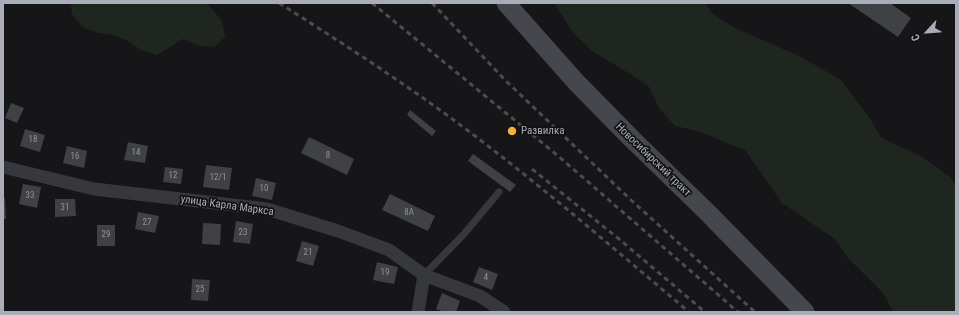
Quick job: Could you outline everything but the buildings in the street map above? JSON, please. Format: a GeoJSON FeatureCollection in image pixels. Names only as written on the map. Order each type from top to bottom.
{"type":"FeatureCollection","features":[{"type":"Feature","properties":{"kind":"main road","name":"Новосибирский тракт"},"geometry":{"type":"LineString","coordinates":[[506,3],[576,82],[805,312]]}},
{"type":"Feature","properties":{"kind":"street","name":"улица Карла Маркса"},"geometry":{"type":"LineString","coordinates":[[3,167],[94,189],[267,209],[338,231],[389,250],[424,275],[480,296],[504,312]]}},
{"type":"Feature","properties":{"kind":"street"},"geometry":{"type":"LineString","coordinates":[[418,312],[424,275]]}},
{"type":"Feature","properties":{"kind":"lane"},"geometry":{"type":"LineString","coordinates":[[424,275],[464,234],[499,192]]}},
{"type":"Feature","properties":{"kind":"shaded area"},"geometry":{"type":"Polygon","coordinates":[[[71,3],[207,3],[222,21],[225,37],[214,47],[199,46],[183,39],[157,55],[141,50],[128,41],[113,35],[98,33],[82,27],[72,14],[71,3]]]}},
{"type":"Feature","properties":{"kind":"shaded area"},"geometry":{"type":"Polygon","coordinates":[[[554,3],[705,3],[713,14],[735,28],[799,56],[840,79],[869,117],[881,137],[919,155],[949,176],[956,185],[956,312],[893,312],[884,294],[849,259],[835,239],[782,203],[745,150],[702,132],[675,126],[659,108],[649,87],[592,51],[573,33],[554,3]]]}},
{"type":"Feature","properties":{"kind":"railway"},"geometry":{"type":"LineString","coordinates":[[279,3],[368,60],[455,121],[544,191],[689,312]]}},
{"type":"Feature","properties":{"kind":"railway"},"geometry":{"type":"LineString","coordinates":[[372,3],[557,155],[738,312]]}},
{"type":"Feature","properties":{"kind":"railway"},"geometry":{"type":"LineString","coordinates":[[432,3],[506,81],[631,200],[755,312]]}},
{"type":"Feature","properties":{"kind":"railway"},"geometry":{"type":"LineString","coordinates":[[532,169],[619,239],[705,312]]}},
{"type":"Feature","properties":{"kind":"place","name":"Развилка"},"geometry":{"type":"Point","coordinates":[512,131]}}]}
